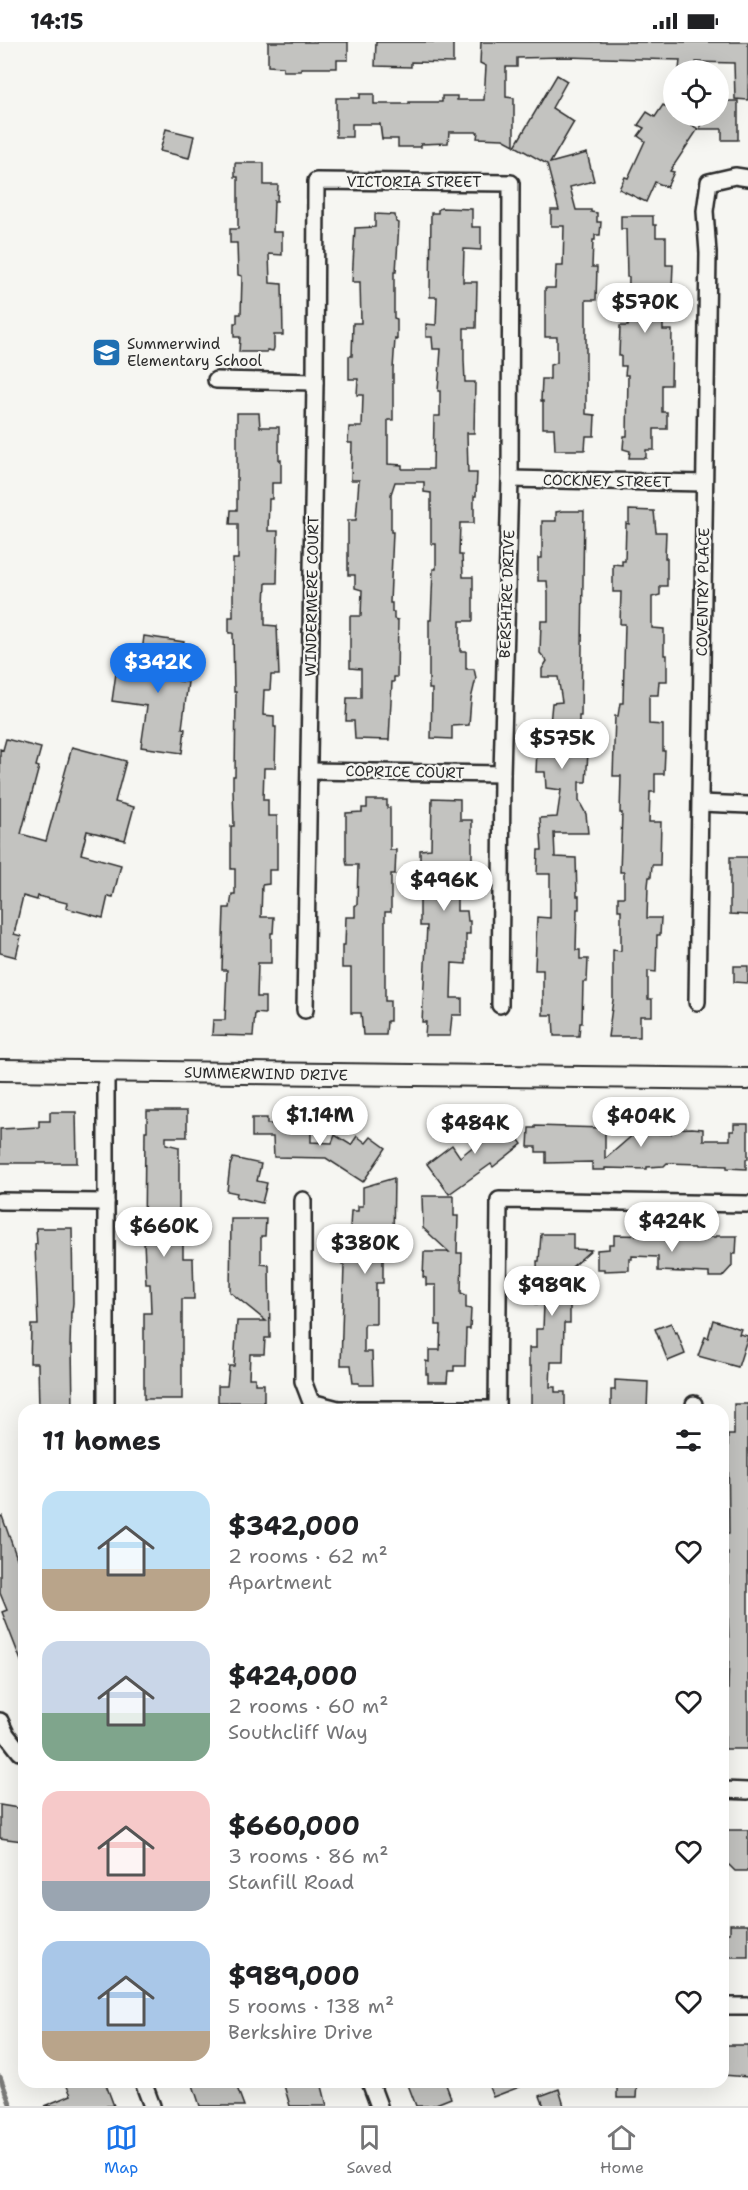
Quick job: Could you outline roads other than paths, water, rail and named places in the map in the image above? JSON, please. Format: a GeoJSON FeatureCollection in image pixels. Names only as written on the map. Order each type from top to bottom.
{"type":"FeatureCollection","features":[{"type":"Feature","properties":{"kind":"street","name":"COVENTRY PLACE"},"geometry":{"type":"LineString","coordinates":[[697,1002],[708,253],[705,211],[710,182],[735,176],[748,178]]}},
{"type":"Feature","properties":{"kind":"street","name":"VICTORIA STREET"},"geometry":{"type":"LineString","coordinates":[[316,182],[511,183]]}},
{"type":"Feature","properties":{"kind":"street","name":"WINDERMERE COURT"},"geometry":{"type":"LineString","coordinates":[[305,1010],[316,182]]}},
{"type":"Feature","properties":{"kind":"street","name":"BERSHIRE DRIVE"},"geometry":{"type":"LineString","coordinates":[[500,1005],[502,774],[510,479],[511,183]]}},
{"type":"Feature","properties":{"kind":"street"},"geometry":{"type":"LineString","coordinates":[[216,380],[315,382]]}},
{"type":"Feature","properties":{"kind":"street","name":"COCKNEY STREET"},"geometry":{"type":"LineString","coordinates":[[510,479],[705,483]]}},
{"type":"Feature","properties":{"kind":"street","name":"COPRICE COURT"},"geometry":{"type":"LineString","coordinates":[[309,771],[502,774]]}},
{"type":"Feature","properties":{"kind":"street"},"geometry":{"type":"LineString","coordinates":[[701,803],[748,806]]}},
{"type":"Feature","properties":{"kind":"street","name":"SUMMERWIND DRIVE"},"geometry":{"type":"LineString","coordinates":[[0,1070],[748,1078]]}},
{"type":"Feature","properties":{"kind":"street"},"geometry":{"type":"LineString","coordinates":[[106,1072],[106,1404]]}},
{"type":"Feature","properties":{"kind":"street"},"geometry":{"type":"LineString","coordinates":[[303,1200],[303,1381],[311,1402],[319,1404]]}},
{"type":"Feature","properties":{"kind":"street"},"geometry":{"type":"LineString","coordinates":[[497,1404],[499,1200],[748,1204]]}},
{"type":"Feature","properties":{"kind":"street"},"geometry":{"type":"LineString","coordinates":[[0,1201],[106,1202]]}},
{"type":"Feature","properties":{"kind":"street"},"geometry":{"type":"LineString","coordinates":[[0,1721],[6,1734],[18,1748]]}},
{"type":"Feature","properties":{"kind":"street"},"geometry":{"type":"LineString","coordinates":[[729,1790],[748,1791]]}},
{"type":"Feature","properties":{"kind":"street"},"geometry":{"type":"LineString","coordinates":[[729,2006],[748,2006]]}},
{"type":"Feature","properties":{"kind":"street"},"geometry":{"type":"LineString","coordinates":[[145,2088],[152,2106]]}},
{"type":"Feature","properties":{"kind":"street"},"geometry":{"type":"LineString","coordinates":[[372,2088],[379,2106]]}},
{"type":"Feature","properties":{"kind":"waterway"},"geometry":{"type":"LineString","coordinates":[[0,2077],[11,2106]]}},
{"type":"Feature","properties":{"kind":"place","name":"Summerwind Elementary School"},"geometry":{"type":"Point","coordinates":[106,353]}}]}
